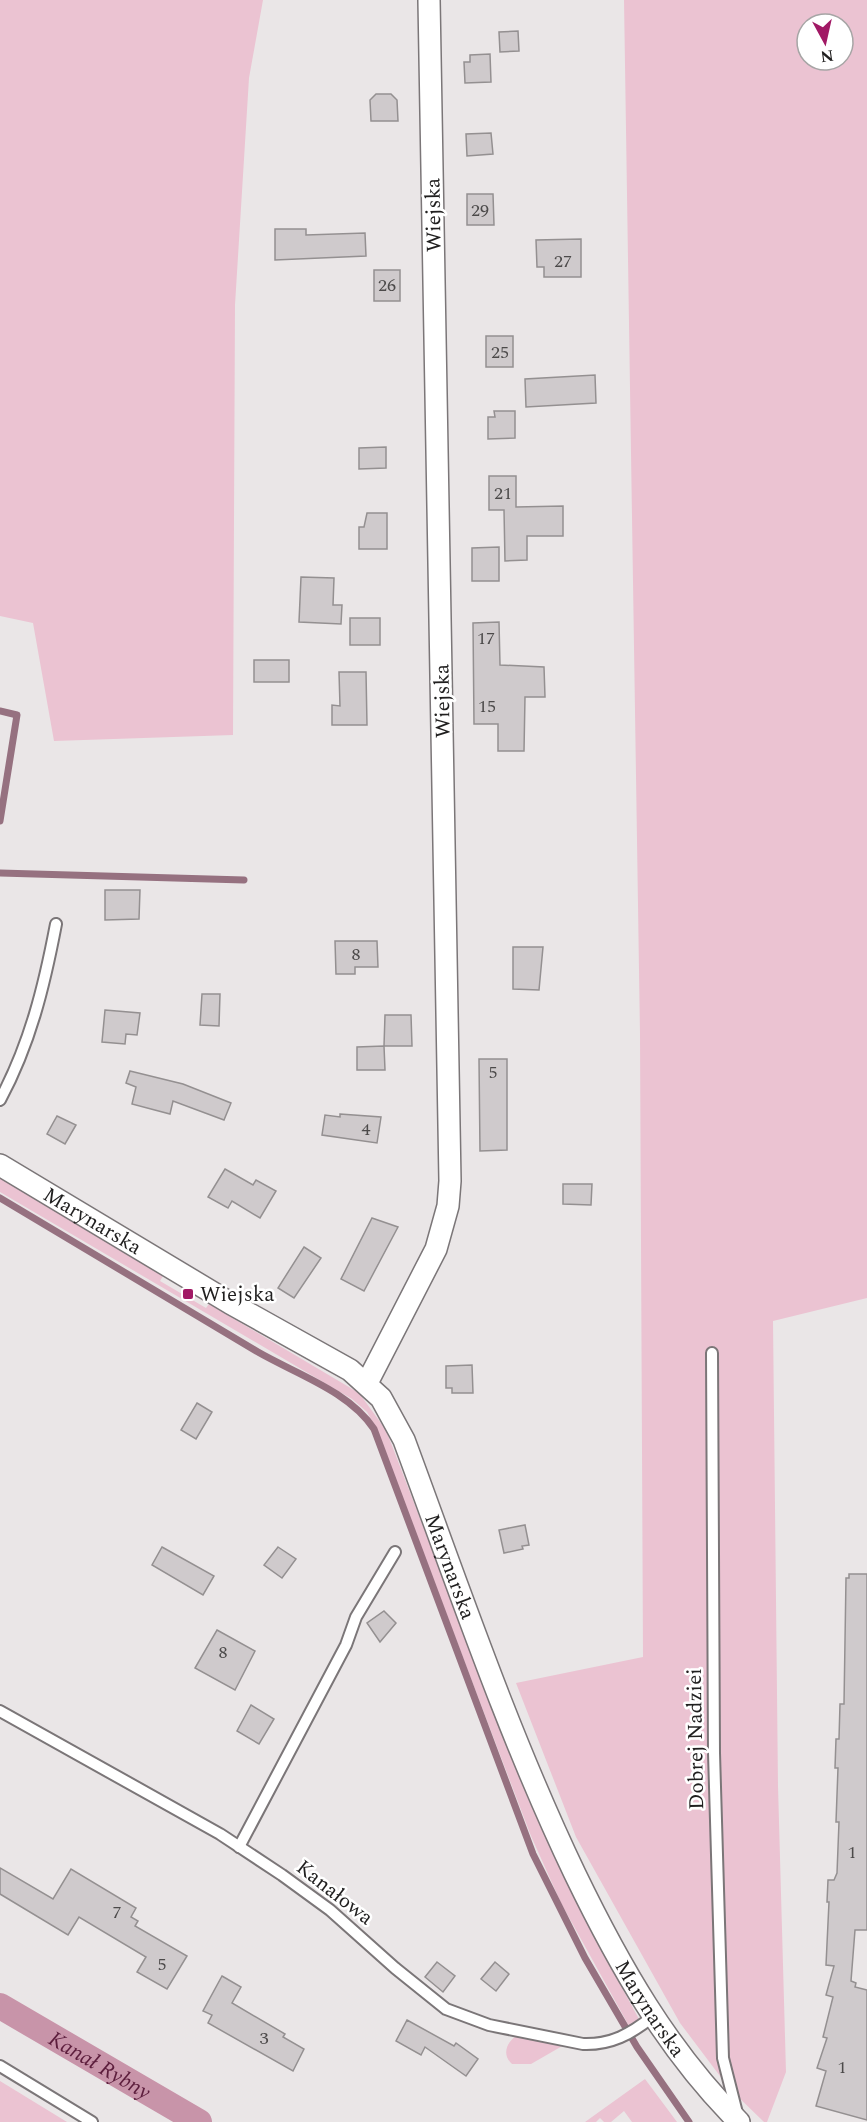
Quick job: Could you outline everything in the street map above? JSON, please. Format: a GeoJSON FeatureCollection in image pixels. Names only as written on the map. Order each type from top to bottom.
{"type":"FeatureCollection","features":[{"type":"Feature","properties":{"kind":"street","name":"Wiejska"},"geometry":{"type":"LineString","coordinates":[[367,1383],[436,1249],[448,1206],[450,1181],[429,0]]}},
{"type":"Feature","properties":{"kind":"street","name":"Marynarska"},"geometry":{"type":"LineString","coordinates":[[0,1165],[350,1370],[381,1398],[394,1417],[404,1440],[505,1713],[543,1806],[647,2021],[700,2082],[739,2122]]}},
{"type":"Feature","properties":{"kind":"lane"},"geometry":{"type":"LineString","coordinates":[[0,1100],[33,1026],[46,979],[56,924]]}},
{"type":"Feature","properties":{"kind":"lane","name":"Dobrej Nadziei"},"geometry":{"type":"LineString","coordinates":[[712,1353],[714,1753],[723,2058],[739,2122]]}},
{"type":"Feature","properties":{"kind":"lane"},"geometry":{"type":"LineString","coordinates":[[239,1847],[346,1645],[356,1617],[395,1552]]}},
{"type":"Feature","properties":{"kind":"lane","name":"Kanałowa"},"geometry":{"type":"LineString","coordinates":[[0,1711],[239,1847],[282,1875],[330,1910],[395,1968],[446,2009],[489,2025],[570,2042],[599,2044],[617,2039],[647,2021]]}},
{"type":"Feature","properties":{"kind":"lane"},"geometry":{"type":"LineString","coordinates":[[0,2066],[92,2122]]}},
{"type":"Feature","properties":{"kind":"shaded area"},"geometry":{"type":"Polygon","coordinates":[[[0,0],[263,0],[249,78],[235,305],[233,735],[54,741],[33,623],[0,616],[0,0]]]}},
{"type":"Feature","properties":{"kind":"shaded area"},"geometry":{"type":"Polygon","coordinates":[[[624,0],[867,0],[867,1298],[773,1321],[778,1786],[786,2072],[767,2122],[764,2122],[729,2088],[680,2023],[576,1837],[516,1683],[643,1657],[640,1034],[624,0]]]}},
{"type":"Feature","properties":{"kind":"shaded area"},"geometry":{"type":"Polygon","coordinates":[[[0,1178],[163,1276],[160,1281],[206,1308],[209,1304],[359,1393],[386,1430],[528,1799],[595,1938],[640,2021],[629,2026],[561,1903],[531,1836],[374,1424],[367,1412],[352,1399],[0,1192],[0,1178]]]}},
{"type":"Feature","properties":{"kind":"shaded area"},"geometry":{"type":"Polygon","coordinates":[[[516,2036],[564,2045],[531,2064],[512,2064],[507,2057],[506,2049],[516,2036]]]}},
{"type":"Feature","properties":{"kind":"shaded area"},"geometry":{"type":"Polygon","coordinates":[[[645,2079],[677,2122],[632,2122],[624,2111],[611,2122],[604,2122],[600,2118],[596,2122],[585,2122],[645,2079]]]}},
{"type":"Feature","properties":{"kind":"shaded area"},"geometry":{"type":"Polygon","coordinates":[[[0,2081],[67,2122],[0,2122],[0,2081]]]}},
{"type":"Feature","properties":{"kind":"building"},"geometry":{"type":"Polygon","coordinates":[[[518,31],[519,51],[500,52],[499,32],[518,31]]]}},
{"type":"Feature","properties":{"kind":"building"},"geometry":{"type":"Polygon","coordinates":[[[490,54],[491,82],[465,83],[464,62],[470,62],[470,55],[490,54]]]}},
{"type":"Feature","properties":{"kind":"building"},"geometry":{"type":"Polygon","coordinates":[[[376,94],[391,94],[397,100],[398,121],[371,121],[370,100],[376,94]]]}},
{"type":"Feature","properties":{"kind":"building"},"geometry":{"type":"Polygon","coordinates":[[[491,133],[493,154],[467,156],[466,134],[491,133]]]}},
{"type":"Feature","properties":{"kind":"building"},"geometry":{"type":"Polygon","coordinates":[[[467,194],[493,194],[494,225],[467,225],[467,194]]]}},
{"type":"Feature","properties":{"kind":"building"},"geometry":{"type":"Polygon","coordinates":[[[275,229],[306,229],[306,235],[365,233],[366,256],[275,260],[275,229]]]}},
{"type":"Feature","properties":{"kind":"building"},"geometry":{"type":"Polygon","coordinates":[[[581,239],[581,277],[544,277],[544,267],[537,267],[536,240],[581,239]]]}},
{"type":"Feature","properties":{"kind":"building"},"geometry":{"type":"Polygon","coordinates":[[[374,270],[400,270],[400,301],[374,301],[374,270]]]}},
{"type":"Feature","properties":{"kind":"building"},"geometry":{"type":"Polygon","coordinates":[[[486,336],[513,336],[513,367],[486,367],[486,336]]]}},
{"type":"Feature","properties":{"kind":"building"},"geometry":{"type":"Polygon","coordinates":[[[595,375],[596,403],[526,407],[525,379],[595,375]]]}},
{"type":"Feature","properties":{"kind":"building"},"geometry":{"type":"Polygon","coordinates":[[[494,411],[515,411],[515,438],[488,439],[488,417],[495,417],[494,411]]]}},
{"type":"Feature","properties":{"kind":"building"},"geometry":{"type":"Polygon","coordinates":[[[386,447],[386,468],[359,469],[359,448],[386,447]]]}},
{"type":"Feature","properties":{"kind":"building"},"geometry":{"type":"Polygon","coordinates":[[[489,476],[516,476],[516,507],[563,506],[563,536],[527,536],[527,560],[505,561],[504,510],[489,510],[489,476]]]}},
{"type":"Feature","properties":{"kind":"building"},"geometry":{"type":"Polygon","coordinates":[[[367,513],[387,513],[387,549],[359,549],[359,527],[364,527],[367,513]]]}},
{"type":"Feature","properties":{"kind":"building"},"geometry":{"type":"Polygon","coordinates":[[[499,547],[499,581],[472,581],[472,548],[499,547]]]}},
{"type":"Feature","properties":{"kind":"building"},"geometry":{"type":"Polygon","coordinates":[[[301,577],[334,578],[333,605],[342,605],[341,624],[299,622],[301,577]]]}},
{"type":"Feature","properties":{"kind":"building"},"geometry":{"type":"Polygon","coordinates":[[[350,618],[380,618],[380,645],[350,645],[350,618]]]}},
{"type":"Feature","properties":{"kind":"building"},"geometry":{"type":"Polygon","coordinates":[[[499,622],[500,665],[544,667],[545,697],[525,697],[524,751],[498,751],[498,724],[474,724],[473,623],[499,622]]]}},
{"type":"Feature","properties":{"kind":"building"},"geometry":{"type":"Polygon","coordinates":[[[254,660],[289,660],[289,682],[254,682],[254,660]]]}},
{"type":"Feature","properties":{"kind":"building"},"geometry":{"type":"Polygon","coordinates":[[[339,672],[366,672],[367,725],[332,725],[332,705],[340,706],[339,672]]]}},
{"type":"Feature","properties":{"kind":"building"},"geometry":{"type":"Polygon","coordinates":[[[105,890],[140,890],[139,919],[105,920],[105,890]]]}},
{"type":"Feature","properties":{"kind":"building"},"geometry":{"type":"Polygon","coordinates":[[[335,941],[377,941],[378,967],[355,967],[355,974],[336,974],[335,941]]]}},
{"type":"Feature","properties":{"kind":"building"},"geometry":{"type":"Polygon","coordinates":[[[513,947],[543,947],[539,990],[513,989],[513,947]]]}},
{"type":"Feature","properties":{"kind":"building"},"geometry":{"type":"Polygon","coordinates":[[[202,994],[220,994],[219,1026],[200,1025],[202,994]]]}},
{"type":"Feature","properties":{"kind":"building"},"geometry":{"type":"Polygon","coordinates":[[[105,1010],[140,1013],[137,1035],[126,1034],[125,1044],[102,1042],[105,1010]]]}},
{"type":"Feature","properties":{"kind":"building"},"geometry":{"type":"Polygon","coordinates":[[[385,1015],[411,1015],[412,1046],[384,1046],[385,1015]]]}},
{"type":"Feature","properties":{"kind":"building"},"geometry":{"type":"Polygon","coordinates":[[[384,1046],[385,1070],[357,1070],[357,1047],[384,1046]]]}},
{"type":"Feature","properties":{"kind":"building"},"geometry":{"type":"Polygon","coordinates":[[[479,1059],[507,1059],[507,1150],[480,1151],[479,1059]]]}},
{"type":"Feature","properties":{"kind":"building"},"geometry":{"type":"Polygon","coordinates":[[[130,1071],[183,1084],[231,1103],[224,1120],[173,1101],[170,1114],[132,1104],[136,1087],[126,1083],[130,1071]]]}},
{"type":"Feature","properties":{"kind":"building"},"geometry":{"type":"Polygon","coordinates":[[[340,1114],[381,1117],[377,1143],[322,1135],[325,1115],[340,1117],[340,1114]]]}},
{"type":"Feature","properties":{"kind":"building"},"geometry":{"type":"Polygon","coordinates":[[[57,1116],[76,1125],[65,1144],[47,1134],[57,1116]]]}},
{"type":"Feature","properties":{"kind":"building"},"geometry":{"type":"Polygon","coordinates":[[[225,1169],[253,1185],[256,1180],[276,1191],[260,1218],[232,1201],[228,1208],[208,1197],[225,1169]]]}},
{"type":"Feature","properties":{"kind":"building"},"geometry":{"type":"Polygon","coordinates":[[[563,1184],[592,1184],[591,1205],[563,1204],[563,1184]]]}},
{"type":"Feature","properties":{"kind":"building"},"geometry":{"type":"Polygon","coordinates":[[[372,1218],[398,1227],[364,1291],[341,1279],[372,1218]]]}},
{"type":"Feature","properties":{"kind":"building"},"geometry":{"type":"Polygon","coordinates":[[[304,1247],[321,1258],[294,1298],[278,1288],[304,1247]]]}},
{"type":"Feature","properties":{"kind":"building"},"geometry":{"type":"Polygon","coordinates":[[[472,1365],[473,1393],[452,1393],[452,1388],[446,1388],[446,1366],[472,1365]]]}},
{"type":"Feature","properties":{"kind":"building"},"geometry":{"type":"Polygon","coordinates":[[[197,1403],[212,1412],[196,1439],[181,1430],[197,1403]]]}},
{"type":"Feature","properties":{"kind":"building"},"geometry":{"type":"Polygon","coordinates":[[[525,1525],[529,1545],[522,1546],[523,1549],[504,1553],[499,1530],[525,1525]]]}},
{"type":"Feature","properties":{"kind":"building"},"geometry":{"type":"Polygon","coordinates":[[[162,1547],[214,1576],[203,1595],[152,1565],[162,1547]]]}},
{"type":"Feature","properties":{"kind":"building"},"geometry":{"type":"Polygon","coordinates":[[[278,1547],[296,1559],[282,1578],[264,1565],[278,1547]]]}},
{"type":"Feature","properties":{"kind":"building"},"geometry":{"type":"Polygon","coordinates":[[[849,1574],[867,1574],[867,1930],[855,1930],[851,1981],[856,1983],[855,1987],[867,1990],[867,2120],[816,2106],[826,2071],[817,2068],[827,2038],[823,2037],[833,1997],[826,1995],[834,1966],[826,1965],[829,1902],[827,1902],[828,1880],[834,1880],[837,1873],[839,1822],[836,1822],[838,1768],[835,1768],[836,1739],[839,1739],[840,1704],[844,1704],[846,1578],[849,1578],[849,1574]]]}},
{"type":"Feature","properties":{"kind":"building"},"geometry":{"type":"Polygon","coordinates":[[[384,1611],[396,1623],[380,1642],[367,1623],[384,1611]]]}},
{"type":"Feature","properties":{"kind":"building"},"geometry":{"type":"Polygon","coordinates":[[[217,1630],[255,1651],[235,1690],[195,1668],[217,1630]]]}},
{"type":"Feature","properties":{"kind":"building"},"geometry":{"type":"Polygon","coordinates":[[[251,1705],[274,1719],[259,1744],[237,1731],[251,1705]]]}},
{"type":"Feature","properties":{"kind":"building"},"geometry":{"type":"Polygon","coordinates":[[[0,1868],[53,1899],[71,1869],[136,1908],[131,1917],[138,1921],[135,1926],[187,1956],[167,1989],[137,1972],[146,1957],[79,1917],[68,1935],[0,1894],[0,1868]]]}},
{"type":"Feature","properties":{"kind":"building"},"geometry":{"type":"Polygon","coordinates":[[[437,1962],[455,1976],[443,1992],[425,1977],[437,1962]]]}},
{"type":"Feature","properties":{"kind":"building"},"geometry":{"type":"Polygon","coordinates":[[[495,1962],[509,1974],[496,1991],[481,1979],[495,1962]]]}},
{"type":"Feature","properties":{"kind":"building"},"geometry":{"type":"Polygon","coordinates":[[[222,1976],[241,1987],[232,2003],[285,2034],[283,2037],[304,2049],[293,2071],[208,2023],[212,2015],[203,2011],[222,1976]]]}},
{"type":"Feature","properties":{"kind":"building"},"geometry":{"type":"Polygon","coordinates":[[[407,2020],[454,2046],[456,2043],[478,2059],[466,2076],[425,2047],[421,2055],[396,2041],[407,2020]]]}},
{"type":"Feature","properties":{"kind":"waterway"},"geometry":{"type":"LineString","coordinates":[[0,711],[17,715],[0,821]]}},
{"type":"Feature","properties":{"kind":"waterway"},"geometry":{"type":"LineString","coordinates":[[0,873],[244,880]]}},
{"type":"Feature","properties":{"kind":"waterway"},"geometry":{"type":"LineString","coordinates":[[0,1198],[258,1352],[336,1394],[351,1404],[374,1429],[533,1854],[585,1958],[637,2047],[689,2122]]}},
{"type":"Feature","properties":{"kind":"waterway","name":"Kanał Rybny"},"geometry":{"type":"LineString","coordinates":[[0,2006],[199,2122]]}},
{"type":"Feature","properties":{"kind":"place","name":"Wiejska"},"geometry":{"type":"Point","coordinates":[188,1294]}}]}
